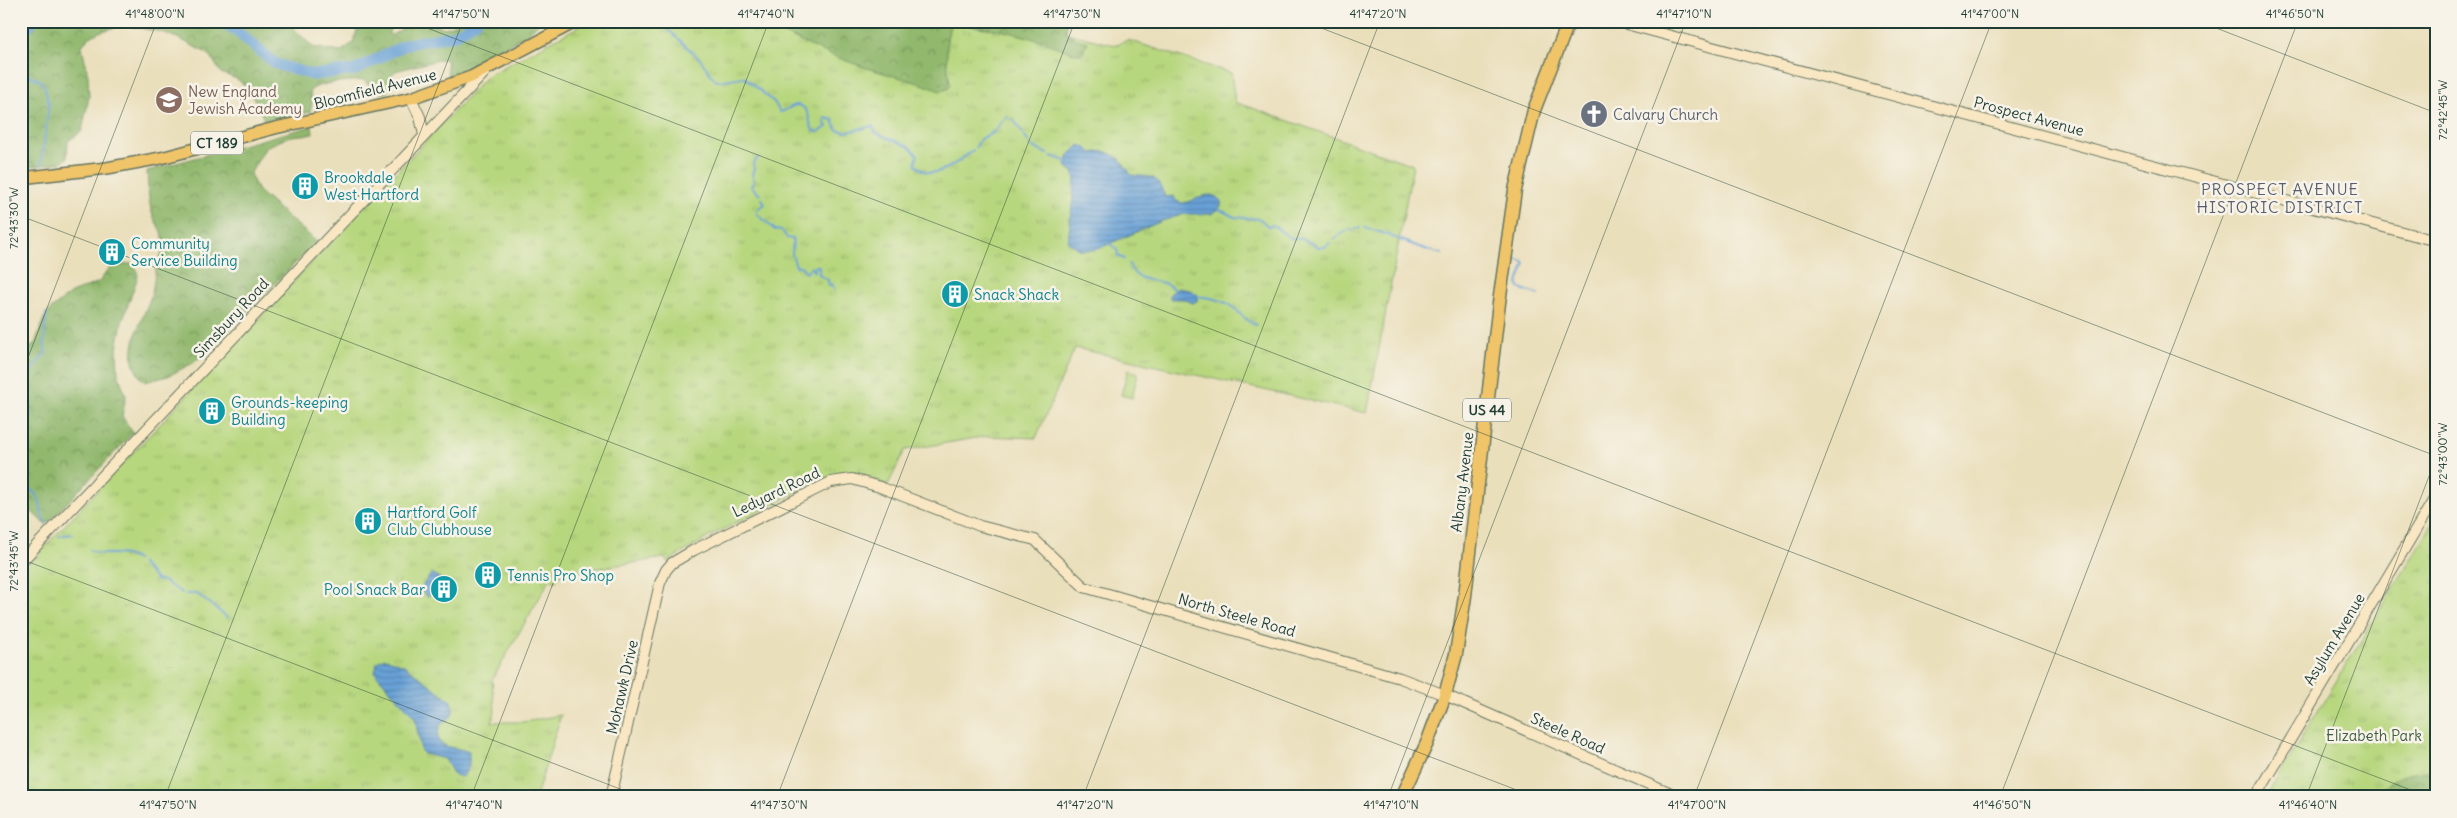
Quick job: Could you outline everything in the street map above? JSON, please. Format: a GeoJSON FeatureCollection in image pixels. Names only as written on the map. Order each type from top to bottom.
{"type":"FeatureCollection","features":[{"type":"Feature","properties":{"kind":"highway","name":"Albany Avenue"},"geometry":{"type":"LineString","coordinates":[[1402,797],[1427,743],[1445,695],[1463,612],[1500,294],[1515,190],[1534,110],[1569,21]]}},
{"type":"Feature","properties":{"kind":"main road","name":"Bloomfield Avenue"},"geometry":{"type":"LineString","coordinates":[[21,178],[108,168],[161,158],[275,128],[411,98],[449,86],[471,76],[577,21]]}},
{"type":"Feature","properties":{"kind":"main road","name":"Prospect Avenue"},"geometry":{"type":"LineString","coordinates":[[1615,21],[2436,241]]}},
{"type":"Feature","properties":{"kind":"main road","name":"Simsbury Road"},"geometry":{"type":"LineString","coordinates":[[21,562],[488,68]]}},
{"type":"Feature","properties":{"kind":"main road","name":"Simsbury Road"},"geometry":{"type":"LineString","coordinates":[[461,95],[462,88],[471,76]]}},
{"type":"Feature","properties":{"kind":"main road"},"geometry":{"type":"LineString","coordinates":[[411,98],[420,117],[424,135]]}},
{"type":"Feature","properties":{"kind":"main road","name":"Ledyard Road"},"geometry":{"type":"LineString","coordinates":[[660,583],[668,567],[694,550],[800,496],[831,482],[847,479],[880,487],[980,526],[1035,540]]}},
{"type":"Feature","properties":{"kind":"main road","name":"Asylum Avenue"},"geometry":{"type":"LineString","coordinates":[[2256,797],[2436,496]]}},
{"type":"Feature","properties":{"kind":"main road","name":"Asylum Avenue"},"geometry":{"type":"LineString","coordinates":[[2264,797],[2436,509]]}},
{"type":"Feature","properties":{"kind":"main road","name":"North Steele Road"},"geometry":{"type":"LineString","coordinates":[[1035,540],[1084,587],[1358,665],[1445,695]]}},
{"type":"Feature","properties":{"kind":"main road","name":"Mohawk Drive"},"geometry":{"type":"LineString","coordinates":[[611,797],[660,583]]}},
{"type":"Feature","properties":{"kind":"main road","name":"Steele Road"},"geometry":{"type":"LineString","coordinates":[[1445,695],[1678,797]]}},
{"type":"Feature","properties":{"kind":"green space"},"geometry":{"type":"Polygon","coordinates":[[[21,21],[291,21],[297,32],[312,47],[340,52],[353,43],[360,21],[395,21],[388,34],[392,35],[414,21],[424,21],[445,28],[464,21],[541,21],[528,34],[453,76],[448,75],[446,59],[442,59],[395,71],[390,77],[390,86],[386,93],[374,92],[364,80],[327,84],[310,91],[312,104],[310,112],[285,119],[264,120],[256,101],[243,84],[237,79],[221,73],[210,55],[180,39],[161,32],[124,25],[99,32],[87,39],[82,46],[88,75],[89,97],[82,131],[68,141],[67,158],[60,163],[21,168],[21,21]]]}},
{"type":"Feature","properties":{"kind":"green space"},"geometry":{"type":"Polygon","coordinates":[[[589,21],[1001,21],[1042,27],[1115,45],[1128,40],[1231,73],[1235,102],[1413,165],[1367,413],[1075,348],[1036,438],[988,436],[905,450],[888,485],[855,474],[840,475],[821,480],[714,534],[667,562],[664,558],[560,574],[555,582],[550,579],[492,680],[495,711],[492,722],[523,722],[561,715],[536,797],[21,797],[21,572],[487,76],[589,21]]]}},
{"type":"Feature","properties":{"kind":"green space"},"geometry":{"type":"Polygon","coordinates":[[[757,21],[1069,21],[1066,32],[1076,39],[1088,42],[1082,54],[1077,54],[1016,34],[954,23],[950,25],[947,39],[950,85],[948,89],[940,91],[839,58],[757,21]]]}},
{"type":"Feature","properties":{"kind":"green space"},"geometry":{"type":"Polygon","coordinates":[[[312,126],[313,134],[291,136],[266,147],[250,174],[258,191],[317,242],[195,362],[168,376],[145,382],[137,373],[133,362],[134,340],[151,296],[157,263],[164,245],[151,208],[147,171],[312,126]]]}},
{"type":"Feature","properties":{"kind":"green space"},"geometry":{"type":"Polygon","coordinates":[[[135,263],[138,276],[122,322],[117,349],[118,373],[126,396],[122,416],[133,433],[46,525],[21,502],[21,358],[35,343],[44,318],[51,309],[71,293],[99,282],[111,266],[135,263]]]}},
{"type":"Feature","properties":{"kind":"green space"},"geometry":{"type":"Polygon","coordinates":[[[1128,370],[1138,373],[1132,398],[1121,395],[1128,370]]]}},
{"type":"Feature","properties":{"kind":"green space","name":"Elizabeth Park"},"geometry":{"type":"Polygon","coordinates":[[[2436,518],[2436,797],[2266,797],[2308,727],[2436,518]]]}},
{"type":"Feature","properties":{"kind":"green space"},"geometry":{"type":"Polygon","coordinates":[[[2424,771],[2436,774],[2436,797],[2374,797],[2396,778],[2409,773],[2424,771]]]}},
{"type":"Feature","properties":{"kind":"water"},"geometry":{"type":"Polygon","coordinates":[[[1079,145],[1086,147],[1091,153],[1104,151],[1113,155],[1121,160],[1131,175],[1154,178],[1165,197],[1174,196],[1175,200],[1181,203],[1202,196],[1213,195],[1222,203],[1219,209],[1211,214],[1185,214],[1162,221],[1095,250],[1081,250],[1068,242],[1075,178],[1073,172],[1066,166],[1069,155],[1079,145]]]}},
{"type":"Feature","properties":{"kind":"water"},"geometry":{"type":"Polygon","coordinates":[[[1178,288],[1190,290],[1198,295],[1198,300],[1193,303],[1184,299],[1170,299],[1169,295],[1178,288]]]}},
{"type":"Feature","properties":{"kind":"water"},"geometry":{"type":"Polygon","coordinates":[[[432,573],[442,580],[428,597],[419,590],[432,573]]]}},
{"type":"Feature","properties":{"kind":"water"},"geometry":{"type":"Polygon","coordinates":[[[385,658],[404,665],[450,700],[453,712],[448,720],[441,724],[438,739],[445,746],[469,752],[469,766],[463,777],[454,775],[445,759],[424,754],[421,751],[415,718],[375,673],[377,662],[385,658]]]}},
{"type":"Feature","properties":{"kind":"waterway"},"geometry":{"type":"LineString","coordinates":[[21,34],[33,21]]}},
{"type":"Feature","properties":{"kind":"waterway"},"geometry":{"type":"LineString","coordinates":[[213,21],[224,23],[236,31],[276,64],[313,75],[356,70],[407,44],[455,35],[477,21]]}},
{"type":"Feature","properties":{"kind":"waterway"},"geometry":{"type":"LineString","coordinates":[[659,21],[700,59],[714,79],[717,81],[744,77],[774,102],[780,112],[796,105],[802,107],[805,109],[814,131],[818,132],[827,127],[824,121],[825,118],[833,120],[837,130],[847,132],[873,126],[876,133],[908,146],[918,155],[915,163],[921,169],[929,172],[945,169],[961,160],[973,150]]}},
{"type":"Feature","properties":{"kind":"waterway"},"geometry":{"type":"LineString","coordinates":[[21,71],[41,81],[45,88],[49,105],[41,164]]}},
{"type":"Feature","properties":{"kind":"waterway"},"geometry":{"type":"LineString","coordinates":[[976,147],[980,139],[994,132],[1005,118],[1008,117]]}},
{"type":"Feature","properties":{"kind":"waterway"},"geometry":{"type":"LineString","coordinates":[[1013,119],[1031,146],[1047,154]]}},
{"type":"Feature","properties":{"kind":"waterway"},"geometry":{"type":"LineString","coordinates":[[1051,156],[1068,162]]}},
{"type":"Feature","properties":{"kind":"waterway"},"geometry":{"type":"LineString","coordinates":[[758,158],[753,163],[754,169],[752,174],[754,181],[751,186],[760,195]]}},
{"type":"Feature","properties":{"kind":"waterway"},"geometry":{"type":"LineString","coordinates":[[762,199],[765,204],[757,210],[757,214],[775,230],[782,231],[787,238],[793,239],[792,255],[796,266],[801,266],[806,273],[811,267],[814,272],[816,266],[819,266],[819,275],[828,280],[829,286],[832,284],[835,291]]}},
{"type":"Feature","properties":{"kind":"waterway"},"geometry":{"type":"LineString","coordinates":[[1219,209],[1234,217],[1260,219],[1269,227],[1273,225],[1290,238],[1303,239],[1319,247],[1325,247],[1330,243]]}},
{"type":"Feature","properties":{"kind":"waterway"},"geometry":{"type":"LineString","coordinates":[[1333,239],[1348,230],[1360,228]]}},
{"type":"Feature","properties":{"kind":"waterway"},"geometry":{"type":"LineString","coordinates":[[1365,228],[1442,254]]}},
{"type":"Feature","properties":{"kind":"waterway"},"geometry":{"type":"LineString","coordinates":[[1108,242],[1117,250],[1118,256],[1124,259]]}},
{"type":"Feature","properties":{"kind":"waterway"},"geometry":{"type":"LineString","coordinates":[[1513,260],[1516,259],[1525,263],[1518,283],[1519,288],[1539,295]]}},
{"type":"Feature","properties":{"kind":"waterway"},"geometry":{"type":"LineString","coordinates":[[1129,264],[1137,276],[1163,283],[1175,290]]}},
{"type":"Feature","properties":{"kind":"waterway"},"geometry":{"type":"LineString","coordinates":[[1198,297],[1222,301],[1256,325]]}},
{"type":"Feature","properties":{"kind":"waterway"},"geometry":{"type":"LineString","coordinates":[[21,458],[30,417],[29,374],[46,352],[44,345],[46,313]]}},
{"type":"Feature","properties":{"kind":"waterway"},"geometry":{"type":"LineString","coordinates":[[21,476],[24,484],[38,497],[43,518],[47,523]]}},
{"type":"Feature","properties":{"kind":"waterway"},"geometry":{"type":"LineString","coordinates":[[59,536],[73,534]]}},
{"type":"Feature","properties":{"kind":"waterway"},"geometry":{"type":"LineString","coordinates":[[90,550],[101,554],[130,556],[137,560]]}},
{"type":"Feature","properties":{"kind":"waterway"},"geometry":{"type":"LineString","coordinates":[[141,563],[156,580],[163,581],[182,593]]}},
{"type":"Feature","properties":{"kind":"waterway"},"geometry":{"type":"LineString","coordinates":[[186,594],[197,594],[228,618]]}},
{"type":"Feature","properties":{"kind":"place","name":"New England Jewish Academy"},"geometry":{"type":"Point","coordinates":[169,100]}},
{"type":"Feature","properties":{"kind":"place","name":"Calvary Church"},"geometry":{"type":"Point","coordinates":[1594,114]}},
{"type":"Feature","properties":{"kind":"place","name":"Brookdale West Hartford"},"geometry":{"type":"Point","coordinates":[305,186]}},
{"type":"Feature","properties":{"kind":"place","name":"Community Service Building"},"geometry":{"type":"Point","coordinates":[112,252]}},
{"type":"Feature","properties":{"kind":"place","name":"Snack Shack"},"geometry":{"type":"Point","coordinates":[955,294]}},
{"type":"Feature","properties":{"kind":"place","name":"Grounds-keeping Building"},"geometry":{"type":"Point","coordinates":[212,411]}},
{"type":"Feature","properties":{"kind":"place","name":"Hartford Golf Club Clubhouse"},"geometry":{"type":"Point","coordinates":[368,521]}},
{"type":"Feature","properties":{"kind":"place","name":"Tennis Pro Shop"},"geometry":{"type":"Point","coordinates":[488,575]}},
{"type":"Feature","properties":{"kind":"place","name":"Pool Snack Bar"},"geometry":{"type":"Point","coordinates":[444,589]}},
{"type":"Feature","properties":{"kind":"district","name":"PROSPECT AVENUE HISTORIC DISTRICT"},"geometry":{"type":"Point","coordinates":[2280,198]}}]}
